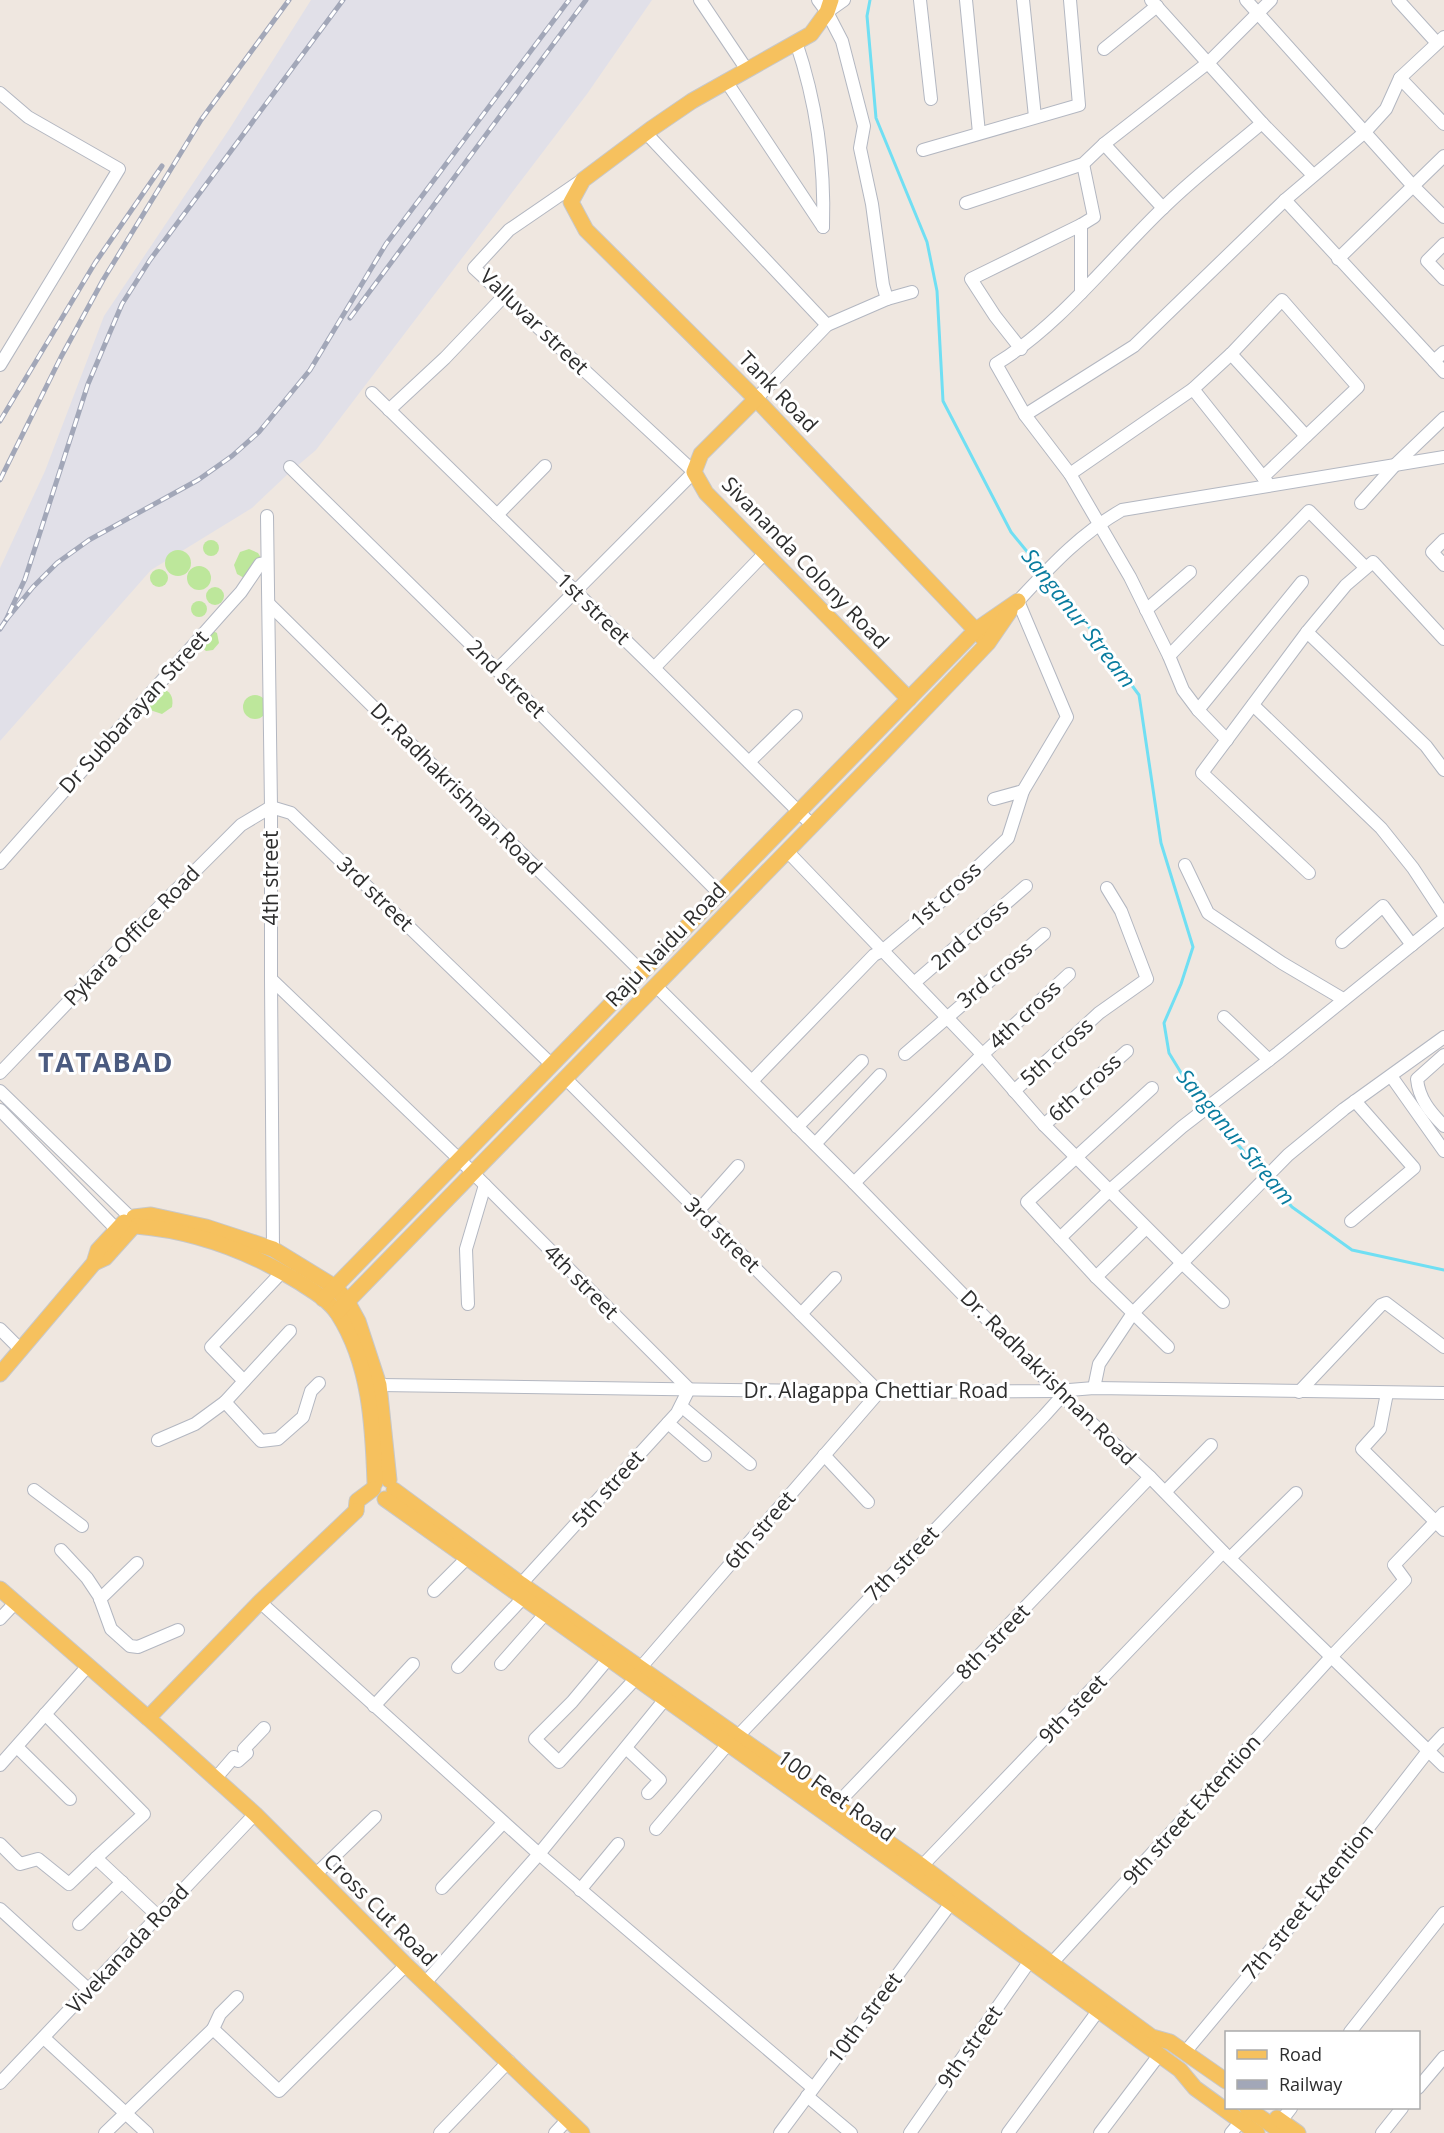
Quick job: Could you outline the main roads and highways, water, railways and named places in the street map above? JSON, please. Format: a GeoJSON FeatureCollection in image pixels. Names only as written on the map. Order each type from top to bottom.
{"type":"FeatureCollection","features":[{"type":"Feature","properties":{"kind":"main road","name":"Tank Road"},"geometry":{"type":"LineString","coordinates":[[825,4],[811,34],[692,101],[646,133],[584,180],[571,202],[586,230],[756,399],[988,643]]}},
{"type":"Feature","properties":{"kind":"main road","name":"Sivananda Colony Road"},"geometry":{"type":"LineString","coordinates":[[756,399],[701,454],[694,472],[706,493],[909,699]]}},
{"type":"Feature","properties":{"kind":"main road","name":"Raju Naidu Road"},"geometry":{"type":"LineString","coordinates":[[323,1299],[976,630],[1018,601],[988,643],[566,1079],[479,1179],[342,1306]]}},
{"type":"Feature","properties":{"kind":"main road"},"geometry":{"type":"LineString","coordinates":[[0,1374],[94,1263],[105,1258],[127,1225],[151,1215],[206,1227],[273,1249],[335,1287],[368,1393],[382,1490]]}},
{"type":"Feature","properties":{"kind":"main road"},"geometry":{"type":"LineString","coordinates":[[127,1225],[202,1236],[269,1263],[323,1299],[342,1306],[358,1321],[380,1385],[382,1490]]}},
{"type":"Feature","properties":{"kind":"main road"},"geometry":{"type":"LineString","coordinates":[[148,1718],[260,1602],[356,1511],[357,1501],[382,1490]]}},
{"type":"Feature","properties":{"kind":"main road","name":"100 Feet Road"},"geometry":{"type":"LineString","coordinates":[[382,1490],[467,1558],[522,1591],[545,1614],[608,1659],[636,1674]]}},
{"type":"Feature","properties":{"kind":"main road","name":"100 Feet Road"},"geometry":{"type":"LineString","coordinates":[[382,1490],[407,1501],[522,1591],[636,1674],[733,1740],[1029,1962],[1159,2055],[1183,2060],[1225,2080]]}},
{"type":"Feature","properties":{"kind":"main road","name":"Cross Cut Road"},"geometry":{"type":"LineString","coordinates":[[0,1589],[255,1814],[406,1965],[582,2133]]}},
{"type":"Feature","properties":{"kind":"main road","name":"100 Feet Road"},"geometry":{"type":"LineString","coordinates":[[733,1740],[922,1866],[1152,2037],[1170,2042],[1183,2060],[1195,2088],[1225,2108]]}},
{"type":"Feature","properties":{"kind":"main road"},"geometry":{"type":"LineString","coordinates":[[1183,2060],[1197,2081],[1225,2101]]}},
{"type":"Feature","properties":{"kind":"main road"},"geometry":{"type":"LineString","coordinates":[[1183,2060],[1225,2092]]}},
{"type":"Feature","properties":{"kind":"main road"},"geometry":{"type":"LineString","coordinates":[[1264,2109],[1282,2127]]}},
{"type":"Feature","properties":{"kind":"main road"},"geometry":{"type":"LineString","coordinates":[[1238,2117],[1298,2133]]}},
{"type":"Feature","properties":{"kind":"main road"},"geometry":{"type":"LineString","coordinates":[[1238,2117],[1269,2133]]}},
{"type":"Feature","properties":{"kind":"main road","name":"100 Feet Road"},"geometry":{"type":"LineString","coordinates":[[1238,2117],[1257,2133]]}},
{"type":"Feature","properties":{"kind":"waterway","name":"Sanganur Stream"},"geometry":{"type":"LineString","coordinates":[[870,0],[867,16],[876,118],[927,242],[937,291],[943,401],[1011,532],[1043,571]]}},
{"type":"Feature","properties":{"kind":"waterway","name":"Sanganur Stream"},"geometry":{"type":"LineString","coordinates":[[1048,577],[1086,623],[1139,695],[1161,843],[1193,947],[1181,984],[1164,1023],[1169,1053],[1194,1094],[1205,1106]]}},
{"type":"Feature","properties":{"kind":"waterway","name":"Sanganur Stream"},"geometry":{"type":"LineString","coordinates":[[1209,1111],[1263,1174]]}},
{"type":"Feature","properties":{"kind":"waterway","name":"Sanganur Stream"},"geometry":{"type":"LineString","coordinates":[[1268,1179],[1292,1207],[1352,1250],[1444,1270]]}},
{"type":"Feature","properties":{"kind":"railway"},"geometry":{"type":"LineString","coordinates":[[0,480],[61,357],[103,280],[201,120],[289,0]]}},
{"type":"Feature","properties":{"kind":"railway"},"geometry":{"type":"LineString","coordinates":[[0,629],[25,579],[88,384],[122,304],[150,260],[343,0]]}},
{"type":"Feature","properties":{"kind":"railway"},"geometry":{"type":"LineString","coordinates":[[6,620],[33,587],[57,563],[89,540],[198,480],[232,456],[259,432],[310,370],[386,244],[569,0]]}},
{"type":"Feature","properties":{"kind":"railway"},"geometry":{"type":"LineString","coordinates":[[350,318],[586,0]]}},
{"type":"Feature","properties":{"kind":"railway"},"geometry":{"type":"LineString","coordinates":[[0,421],[95,263],[162,166]]}},
{"type":"Feature","properties":{"kind":"district","name":"TATABAD"},"geometry":{"type":"Point","coordinates":[106,1063]}}]}
